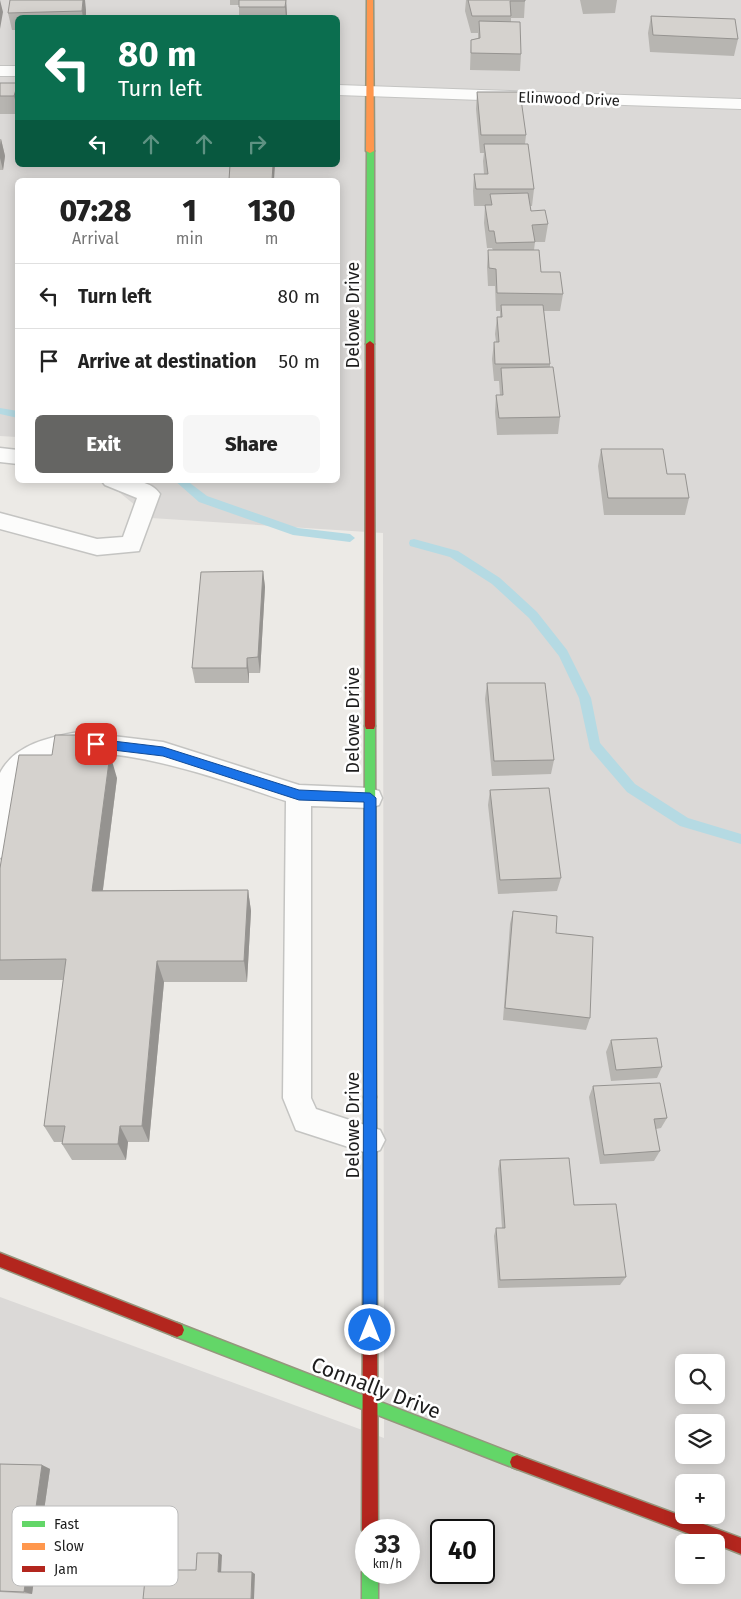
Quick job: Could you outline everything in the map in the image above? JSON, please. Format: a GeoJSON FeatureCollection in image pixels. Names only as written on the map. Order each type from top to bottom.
{"type":"FeatureCollection","features":[{"type":"Feature","properties":{"kind":"street","name":"Delowe Drive"},"geometry":{"type":"LineString","coordinates":[[370,0],[370,1519]]}},
{"type":"Feature","properties":{"kind":"street"},"geometry":{"type":"LineString","coordinates":[[0,71],[15,71]]}},
{"type":"Feature","properties":{"kind":"street","name":"Elinwood Drive"},"geometry":{"type":"LineString","coordinates":[[340,90],[741,104]]}},
{"type":"Feature","properties":{"kind":"street","name":"Connally Drive"},"geometry":{"type":"LineString","coordinates":[[0,1260],[370,1406],[741,1546]]}},
{"type":"Feature","properties":{"kind":"street"},"geometry":{"type":"LineString","coordinates":[[370,1584],[370,1599]]}},
{"type":"Feature","properties":{"kind":"lane"},"geometry":{"type":"LineString","coordinates":[[0,455],[15,456]]}},
{"type":"Feature","properties":{"kind":"lane"},"geometry":{"type":"LineString","coordinates":[[0,521],[97,547],[131,545],[149,494],[120,483]]}},
{"type":"Feature","properties":{"kind":"lane"},"geometry":{"type":"LineString","coordinates":[[0,847],[12,774],[23,762],[49,747],[79,742],[163,752],[299,795],[370,798]]}},
{"type":"Feature","properties":{"kind":"lane"},"geometry":{"type":"LineString","coordinates":[[299,795],[297,1098],[306,1120],[370,1140]]}},
{"type":"Feature","properties":{"kind":"shaded area"},"geometry":{"type":"Polygon","coordinates":[[[0,0],[741,0],[741,1599],[0,1599],[0,1297],[384,1438],[383,533],[151,518],[108,483],[340,483],[340,178],[15,178],[15,437],[0,436],[0,0]]]}},
{"type":"Feature","properties":{"kind":"building"},"geometry":{"type":"Polygon","coordinates":[[[10,0],[83,0],[82,11],[8,13],[10,0]]]}},
{"type":"Feature","properties":{"kind":"building"},"geometry":{"type":"Polygon","coordinates":[[[239,0],[286,0],[285,7],[239,7],[239,0]]]}},
{"type":"Feature","properties":{"kind":"building"},"geometry":{"type":"Polygon","coordinates":[[[468,0],[525,1],[510,1],[511,16],[472,16],[468,0]]]}},
{"type":"Feature","properties":{"kind":"building"},"geometry":{"type":"Polygon","coordinates":[[[651,16],[735,19],[738,39],[653,35],[651,16]]]}},
{"type":"Feature","properties":{"kind":"building"},"geometry":{"type":"Polygon","coordinates":[[[479,21],[520,22],[521,54],[471,53],[471,40],[480,38],[479,21]]]}},
{"type":"Feature","properties":{"kind":"building"},"geometry":{"type":"Polygon","coordinates":[[[0,83],[15,83],[14,96],[0,96],[0,83]]]}},
{"type":"Feature","properties":{"kind":"building"},"geometry":{"type":"Polygon","coordinates":[[[477,92],[520,92],[526,135],[481,135],[477,92]]]}},
{"type":"Feature","properties":{"kind":"building"},"geometry":{"type":"Polygon","coordinates":[[[484,144],[528,144],[534,189],[476,189],[474,174],[488,174],[484,144]]]}},
{"type":"Feature","properties":{"kind":"building"},"geometry":{"type":"Polygon","coordinates":[[[230,167],[273,167],[272,178],[229,178],[230,167]]]}},
{"type":"Feature","properties":{"kind":"building"},"geometry":{"type":"Polygon","coordinates":[[[528,193],[531,211],[545,210],[548,224],[532,225],[535,242],[496,243],[494,231],[489,231],[485,205],[492,205],[490,194],[528,193]]]}},
{"type":"Feature","properties":{"kind":"building"},"geometry":{"type":"Polygon","coordinates":[[[488,250],[539,250],[541,272],[560,272],[563,294],[497,293],[496,269],[489,268],[488,250]]]}},
{"type":"Feature","properties":{"kind":"building"},"geometry":{"type":"Polygon","coordinates":[[[501,305],[543,305],[550,364],[495,364],[494,342],[499,342],[497,317],[502,317],[501,305]]]}},
{"type":"Feature","properties":{"kind":"building"},"geometry":{"type":"Polygon","coordinates":[[[553,367],[560,417],[499,418],[496,395],[503,395],[501,368],[553,367]]]}},
{"type":"Feature","properties":{"kind":"building"},"geometry":{"type":"Polygon","coordinates":[[[601,449],[663,449],[667,474],[685,474],[689,498],[608,498],[601,449]]]}},
{"type":"Feature","properties":{"kind":"building"},"geometry":{"type":"Polygon","coordinates":[[[263,571],[258,657],[247,658],[247,668],[192,668],[201,572],[263,571]]]}},
{"type":"Feature","properties":{"kind":"building"},"geometry":{"type":"Polygon","coordinates":[[[487,683],[545,683],[554,760],[494,761],[487,683]]]}},
{"type":"Feature","properties":{"kind":"building"},"geometry":{"type":"Polygon","coordinates":[[[55,735],[83,735],[80,754],[110,754],[92,891],[248,890],[244,961],[157,961],[142,1126],[120,1126],[118,1144],[62,1144],[65,1126],[44,1126],[66,959],[0,960],[0,868],[19,755],[52,755],[55,735]]]}},
{"type":"Feature","properties":{"kind":"building"},"geometry":{"type":"Polygon","coordinates":[[[549,788],[561,878],[500,880],[490,790],[549,788]]]}},
{"type":"Feature","properties":{"kind":"building"},"geometry":{"type":"Polygon","coordinates":[[[513,911],[557,916],[556,933],[593,937],[590,1018],[505,1008],[513,911]]]}},
{"type":"Feature","properties":{"kind":"building"},"geometry":{"type":"Polygon","coordinates":[[[657,1038],[662,1067],[616,1070],[611,1040],[657,1038]]]}},
{"type":"Feature","properties":{"kind":"building"},"geometry":{"type":"Polygon","coordinates":[[[660,1083],[667,1118],[654,1119],[660,1151],[604,1155],[593,1086],[660,1083]]]}},
{"type":"Feature","properties":{"kind":"building"},"geometry":{"type":"Polygon","coordinates":[[[569,1158],[574,1205],[616,1204],[626,1277],[500,1280],[496,1228],[505,1228],[500,1160],[569,1158]]]}},
{"type":"Feature","properties":{"kind":"building"},"geometry":{"type":"Polygon","coordinates":[[[0,1464],[42,1465],[36,1506],[12,1506],[12,1586],[25,1586],[24,1592],[0,1591],[0,1464]]]}},
{"type":"Feature","properties":{"kind":"building"},"geometry":{"type":"Polygon","coordinates":[[[197,1553],[219,1553],[218,1572],[252,1572],[251,1599],[143,1599],[144,1586],[178,1586],[178,1570],[196,1570],[197,1553]]]}},
{"type":"Feature","properties":{"kind":"waterway"},"geometry":{"type":"LineString","coordinates":[[0,411],[15,414]]}},
{"type":"Feature","properties":{"kind":"waterway"},"geometry":{"type":"LineString","coordinates":[[183,483],[203,499],[297,532],[350,538]]}},
{"type":"Feature","properties":{"kind":"waterway"},"geometry":{"type":"LineString","coordinates":[[414,543],[454,554],[496,581],[533,615],[563,653],[585,698],[594,745],[631,788],[684,822],[741,839]]}},
{"type":"Feature","properties":{"kind":"traffic: fast"},"geometry":{"type":"LineString","coordinates":[[370,151],[370,344]]}},
{"type":"Feature","properties":{"kind":"traffic: fast"},"geometry":{"type":"LineString","coordinates":[[370,726],[370,1097]]}},
{"type":"Feature","properties":{"kind":"traffic: fast"},"geometry":{"type":"LineString","coordinates":[[177,1330],[517,1462]]}},
{"type":"Feature","properties":{"kind":"traffic: fast"},"geometry":{"type":"LineString","coordinates":[[370,1584],[370,1599]]}},
{"type":"Feature","properties":{"kind":"traffic: slow"},"geometry":{"type":"LineString","coordinates":[[370,0],[370,151]]}},
{"type":"Feature","properties":{"kind":"traffic: jam"},"geometry":{"type":"LineString","coordinates":[[370,344],[370,726]]}},
{"type":"Feature","properties":{"kind":"traffic: jam"},"geometry":{"type":"LineString","coordinates":[[370,1097],[370,1519]]}},
{"type":"Feature","properties":{"kind":"traffic: jam"},"geometry":{"type":"LineString","coordinates":[[0,1260],[177,1330]]}},
{"type":"Feature","properties":{"kind":"traffic: jam"},"geometry":{"type":"LineString","coordinates":[[517,1462],[741,1546]]}},
{"type":"Feature","properties":{"kind":"route"},"geometry":{"type":"LineString","coordinates":[[96,744],[163,752],[299,795],[370,798],[370,1330]]}}]}
